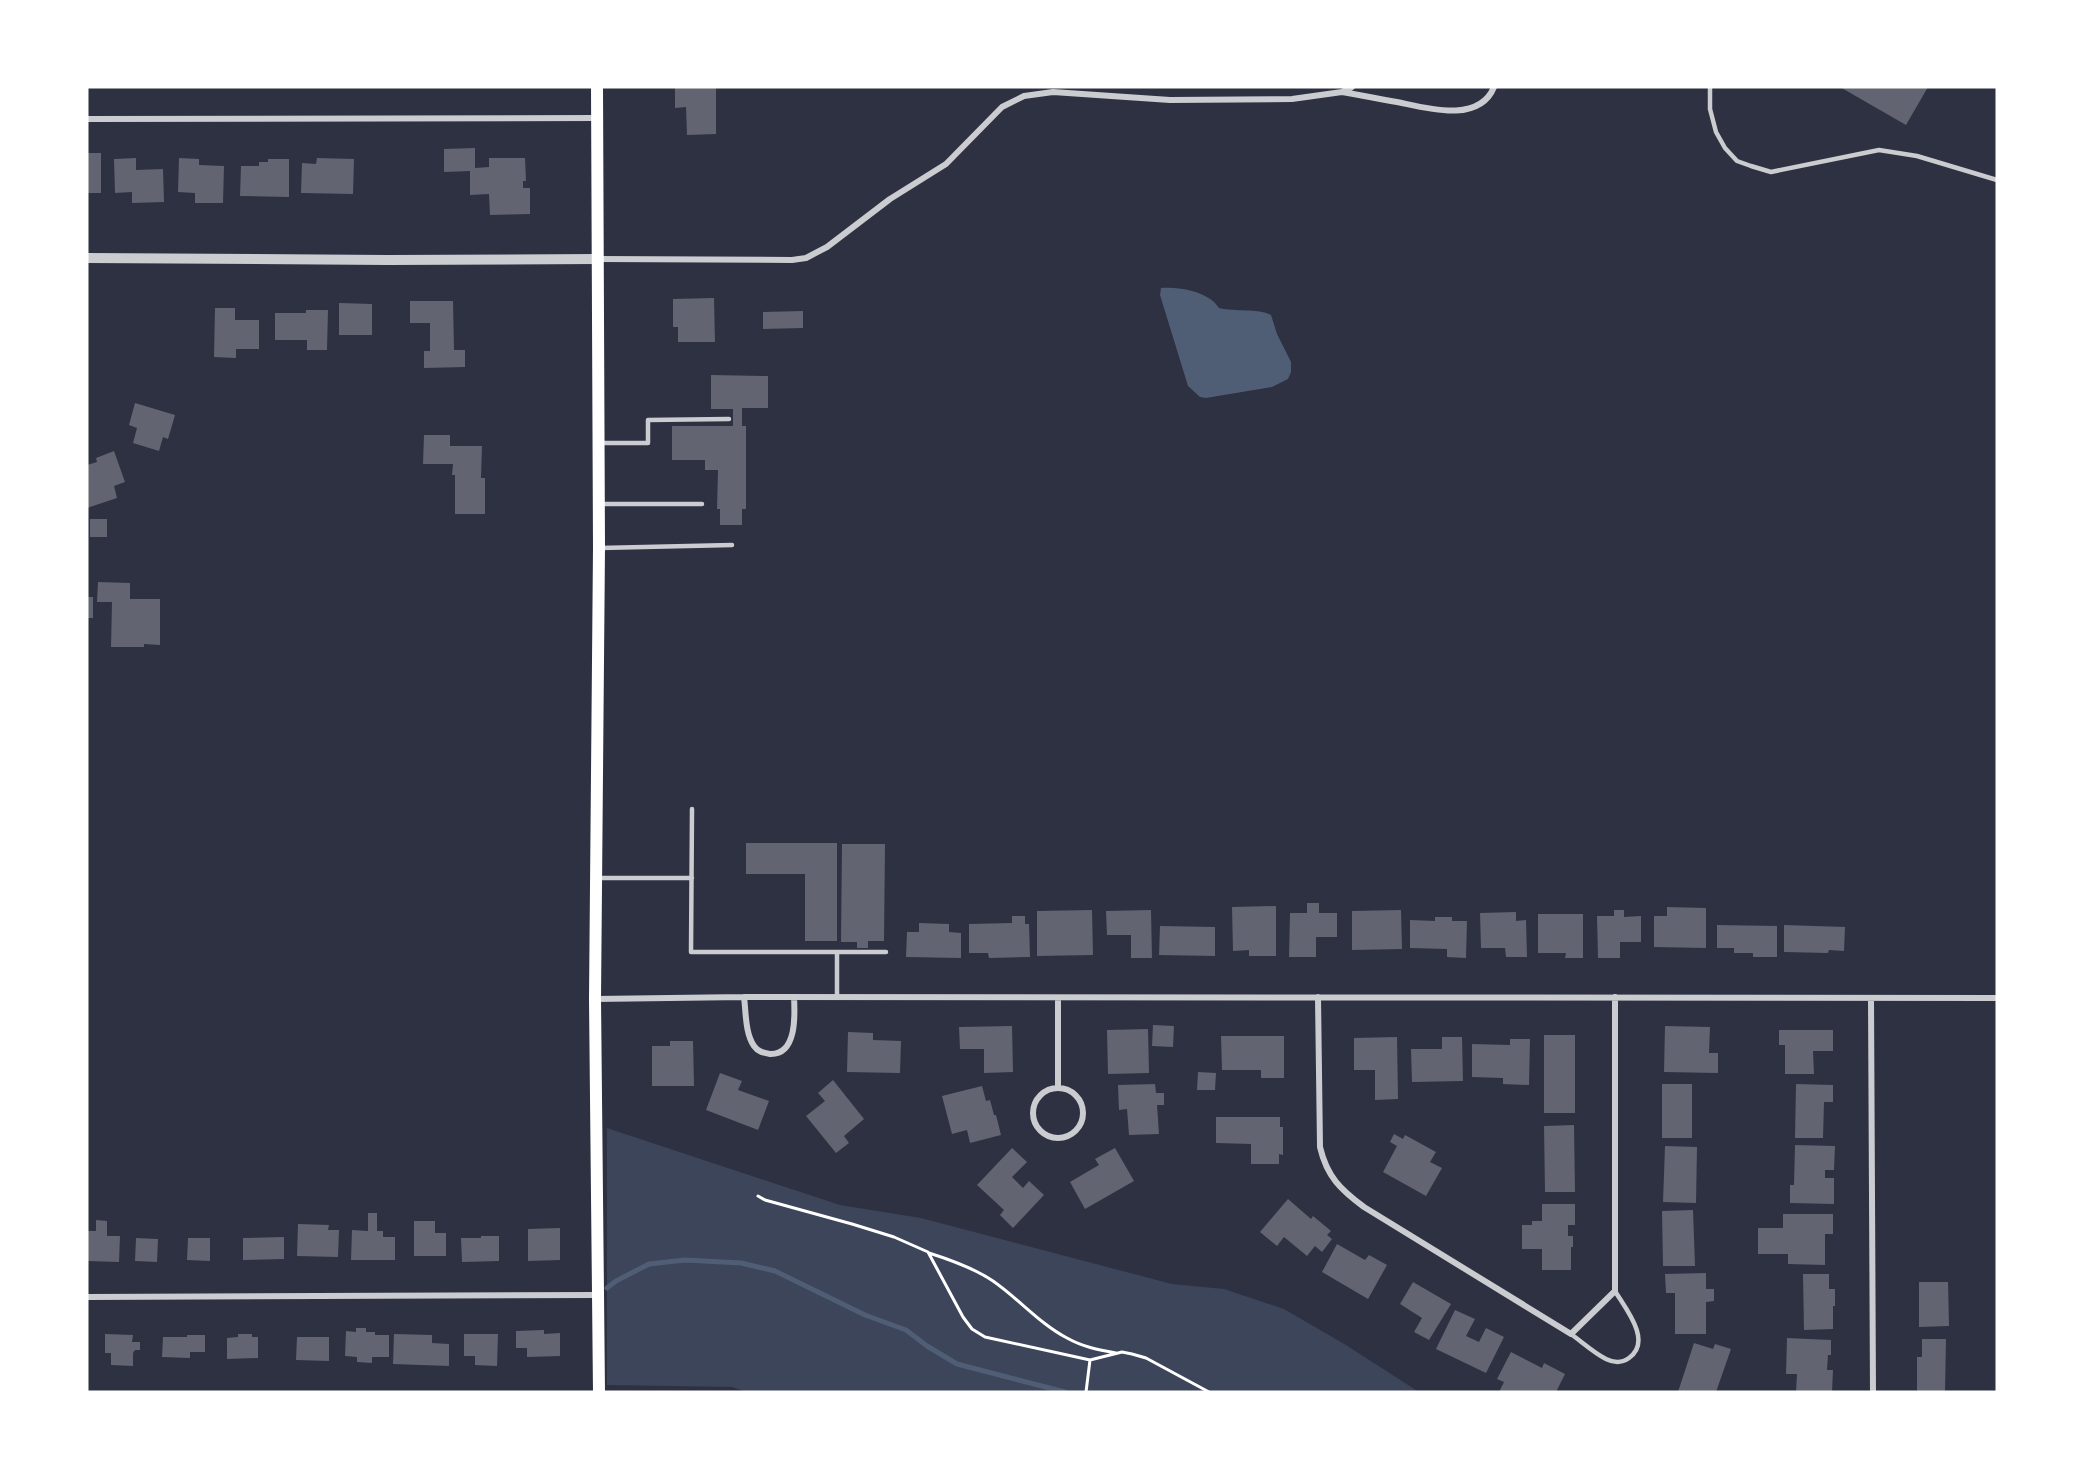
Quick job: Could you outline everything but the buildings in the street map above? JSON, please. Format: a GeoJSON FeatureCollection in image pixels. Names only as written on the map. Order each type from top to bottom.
{"type":"FeatureCollection","features":[{"type":"Feature","properties":{"kind":"main road"},"geometry":{"type":"LineString","coordinates":[[597,87],[599,548],[595,999],[598,1392]]}},
{"type":"Feature","properties":{"kind":"street"},"geometry":{"type":"LineString","coordinates":[[87,258],[792,260],[806,258],[826,247],[898,194],[946,164],[1002,106],[1024,96],[1053,92],[1170,100],[1292,99],[1342,92],[1352,87]]}},
{"type":"Feature","properties":{"kind":"street"},"geometry":{"type":"LineString","coordinates":[[1342,92],[1442,111],[1472,108],[1485,100],[1494,87]]}},
{"type":"Feature","properties":{"kind":"street"},"geometry":{"type":"LineString","coordinates":[[87,119],[597,118]]}},
{"type":"Feature","properties":{"kind":"street"},"geometry":{"type":"LineString","coordinates":[[595,999],[744,997],[1997,998]]}},
{"type":"Feature","properties":{"kind":"street"},"geometry":{"type":"LineString","coordinates":[[744,997],[748,1034],[755,1048],[772,1054],[782,1051],[788,1044],[795,1017],[794,997]]}},
{"type":"Feature","properties":{"kind":"street"},"geometry":{"type":"LineString","coordinates":[[1318,997],[1320,1148],[1324,1164],[1332,1178],[1364,1207],[1571,1334],[1615,1291],[1615,997]]}},
{"type":"Feature","properties":{"kind":"street"},"geometry":{"type":"LineString","coordinates":[[1058,998],[1058,1088]]}},
{"type":"Feature","properties":{"kind":"street"},"geometry":{"type":"LineString","coordinates":[[1871,999],[1873,1392]]}},
{"type":"Feature","properties":{"kind":"street"},"geometry":{"type":"LineString","coordinates":[[1058,1088],[1071,1091],[1076,1096],[1083,1113],[1076,1130],[1058,1138],[1045,1135],[1040,1131],[1032,1112],[1037,1097],[1050,1089],[1058,1088]]}},
{"type":"Feature","properties":{"kind":"street"},"geometry":{"type":"LineString","coordinates":[[87,1297],[598,1295]]}},
{"type":"Feature","properties":{"kind":"lane"},"geometry":{"type":"LineString","coordinates":[[1710,87],[1710,109],[1716,132],[1725,148],[1737,161],[1751,166],[1771,172],[1880,150],[1917,156],[1997,180]]}},
{"type":"Feature","properties":{"kind":"lane"},"geometry":{"type":"LineString","coordinates":[[598,443],[648,443],[648,420],[729,419]]}},
{"type":"Feature","properties":{"kind":"lane"},"geometry":{"type":"LineString","coordinates":[[599,504],[702,504]]}},
{"type":"Feature","properties":{"kind":"lane"},"geometry":{"type":"LineString","coordinates":[[599,548],[732,545]]}},
{"type":"Feature","properties":{"kind":"lane"},"geometry":{"type":"LineString","coordinates":[[692,809],[691,952],[886,952]]}},
{"type":"Feature","properties":{"kind":"lane"},"geometry":{"type":"LineString","coordinates":[[596,878],[692,878]]}},
{"type":"Feature","properties":{"kind":"lane"},"geometry":{"type":"LineString","coordinates":[[837,952],[837,997]]}},
{"type":"Feature","properties":{"kind":"lane"},"geometry":{"type":"LineString","coordinates":[[1571,1334],[1606,1359],[1615,1362],[1631,1357],[1639,1340],[1638,1331],[1615,1291]]}},
{"type":"Feature","properties":{"kind":"path"},"geometry":{"type":"LineString","coordinates":[[758,1196],[894,1238],[955,1262],[990,1279],[1065,1338],[1094,1349],[1146,1358],[1209,1392]]}},
{"type":"Feature","properties":{"kind":"path"},"geometry":{"type":"LineString","coordinates":[[927,1252],[963,1317],[972,1329],[985,1337],[1089,1360],[1118,1353]]}},
{"type":"Feature","properties":{"kind":"path"},"geometry":{"type":"LineString","coordinates":[[1086,1392],[1089,1360]]}},
{"type":"Feature","properties":{"kind":"shaded area"},"geometry":{"type":"Polygon","coordinates":[[[1161,288],[1193,291],[1208,298],[1219,308],[1271,315],[1277,334],[1291,362],[1288,379],[1272,387],[1206,398],[1200,397],[1188,386],[1160,295],[1161,288]]]}},
{"type":"Feature","properties":{"kind":"shaded area"},"geometry":{"type":"Polygon","coordinates":[[[607,1128],[840,1205],[921,1218],[1172,1284],[1224,1289],[1284,1309],[1346,1345],[1419,1392],[747,1392],[732,1387],[607,1385],[607,1128]]]}},
{"type":"Feature","properties":{"kind":"waterway"},"geometry":{"type":"LineString","coordinates":[[607,1288],[649,1264],[685,1260],[741,1263],[775,1271],[865,1315],[906,1330],[957,1364],[1065,1392]]}}]}
